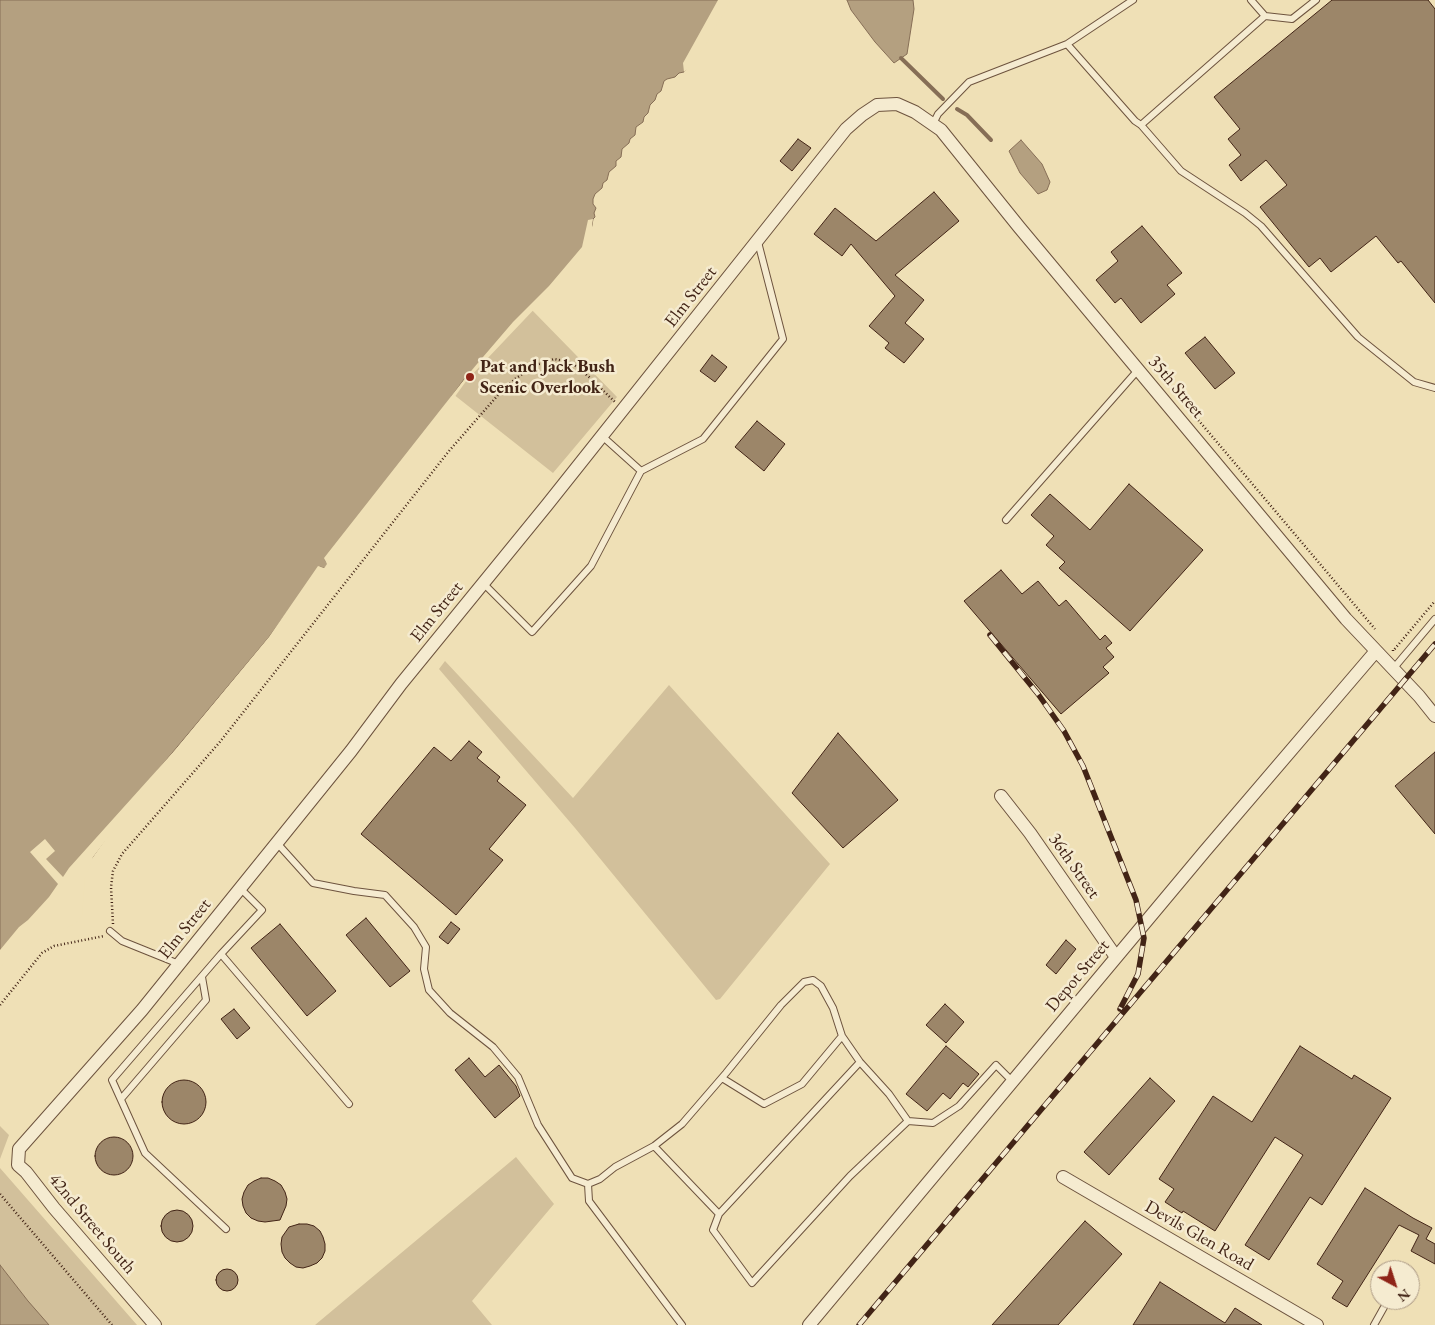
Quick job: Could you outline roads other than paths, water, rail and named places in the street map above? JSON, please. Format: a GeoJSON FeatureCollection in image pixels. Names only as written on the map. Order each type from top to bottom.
{"type":"FeatureCollection","features":[{"type":"Feature","properties":{"kind":"street","name":"35th Street"},"geometry":{"type":"LineString","coordinates":[[877,105],[897,104],[915,112],[941,130],[1025,234],[1346,619],[1435,716]]}},
{"type":"Feature","properties":{"kind":"street","name":"Elm Street"},"geometry":{"type":"LineString","coordinates":[[24,1143],[142,1010],[277,844],[351,751],[401,684],[602,436],[846,129],[877,105]]}},
{"type":"Feature","properties":{"kind":"street","name":"Depot Street"},"geometry":{"type":"LineString","coordinates":[[809,1325],[1376,651]]}},
{"type":"Feature","properties":{"kind":"street","name":"36th Street"},"geometry":{"type":"LineString","coordinates":[[1001,796],[1030,833],[1116,958]]}},
{"type":"Feature","properties":{"kind":"street","name":"42nd Street South"},"geometry":{"type":"LineString","coordinates":[[24,1143],[19,1149],[18,1165],[26,1172],[54,1208],[155,1325]]}},
{"type":"Feature","properties":{"kind":"street","name":"Devils Glen Road"},"geometry":{"type":"LineString","coordinates":[[1063,1177],[1317,1325]]}},
{"type":"Feature","properties":{"kind":"lane"},"geometry":{"type":"LineString","coordinates":[[933,124],[938,114],[969,82],[1067,44],[1133,0]]}},
{"type":"Feature","properties":{"kind":"lane"},"geometry":{"type":"LineString","coordinates":[[1251,0],[1264,16]]}},
{"type":"Feature","properties":{"kind":"lane"},"geometry":{"type":"LineString","coordinates":[[1141,125],[1264,16],[1292,18],[1316,0]]}},
{"type":"Feature","properties":{"kind":"lane"},"geometry":{"type":"LineString","coordinates":[[1067,44],[1135,122],[1141,125],[1181,171],[1245,213],[1261,226],[1358,337],[1414,382],[1435,388]]}},
{"type":"Feature","properties":{"kind":"lane"},"geometry":{"type":"LineString","coordinates":[[483,583],[532,632],[591,566],[641,471],[703,439],[783,338],[757,240]]}},
{"type":"Feature","properties":{"kind":"lane"},"geometry":{"type":"LineString","coordinates":[[1006,520],[1138,370]]}},
{"type":"Feature","properties":{"kind":"lane"},"geometry":{"type":"LineString","coordinates":[[602,436],[641,471]]}},
{"type":"Feature","properties":{"kind":"lane"},"geometry":{"type":"LineString","coordinates":[[1393,669],[1435,619]]}},
{"type":"Feature","properties":{"kind":"lane"},"geometry":{"type":"LineString","coordinates":[[277,844],[313,883],[385,895],[414,927],[426,947],[424,969],[429,990],[450,1013],[493,1047],[518,1076],[538,1125],[572,1178],[588,1184],[600,1179],[615,1167],[654,1146],[682,1124],[781,1005],[804,982],[813,980],[821,986],[833,1008],[842,1036],[860,1062],[889,1094],[908,1121]]}},
{"type":"Feature","properties":{"kind":"lane"},"geometry":{"type":"LineString","coordinates":[[226,1229],[145,1153],[112,1080],[221,954],[262,910],[240,888]]}},
{"type":"Feature","properties":{"kind":"lane"},"geometry":{"type":"LineString","coordinates":[[110,931],[122,941],[179,964]]}},
{"type":"Feature","properties":{"kind":"lane"},"geometry":{"type":"LineString","coordinates":[[221,954],[348,1104]]}},
{"type":"Feature","properties":{"kind":"lane"},"geometry":{"type":"LineString","coordinates":[[121,1099],[206,1000],[202,977]]}},
{"type":"Feature","properties":{"kind":"lane"},"geometry":{"type":"LineString","coordinates":[[722,1078],[764,1104],[802,1084],[842,1036]]}},
{"type":"Feature","properties":{"kind":"lane"},"geometry":{"type":"LineString","coordinates":[[860,1062],[719,1214],[713,1230],[752,1283],[850,1176],[908,1121],[933,1123],[946,1115],[959,1106],[996,1065],[1012,1082]]}},
{"type":"Feature","properties":{"kind":"lane"},"geometry":{"type":"LineString","coordinates":[[654,1146],[719,1214]]}},
{"type":"Feature","properties":{"kind":"lane"},"geometry":{"type":"LineString","coordinates":[[588,1184],[588,1201],[682,1325]]}},
{"type":"Feature","properties":{"kind":"lane"},"geometry":{"type":"LineString","coordinates":[[1374,1325],[1382,1310]]}},
{"type":"Feature","properties":{"kind":"waterway"},"geometry":{"type":"LineString","coordinates":[[901,58],[943,99]]}},
{"type":"Feature","properties":{"kind":"waterway"},"geometry":{"type":"LineString","coordinates":[[957,109],[967,115],[991,140]]}},
{"type":"Feature","properties":{"kind":"railway"},"geometry":{"type":"LineString","coordinates":[[990,635],[1038,694],[1064,731],[1083,766],[1136,900],[1144,938],[1138,974],[1120,1009]]}},
{"type":"Feature","properties":{"kind":"railway"},"geometry":{"type":"LineString","coordinates":[[859,1325],[1435,644]]}},
{"type":"Feature","properties":{"kind":"place","name":"Pat and Jack Bush Scenic Overlook"},"geometry":{"type":"Point","coordinates":[470,377]}}]}
